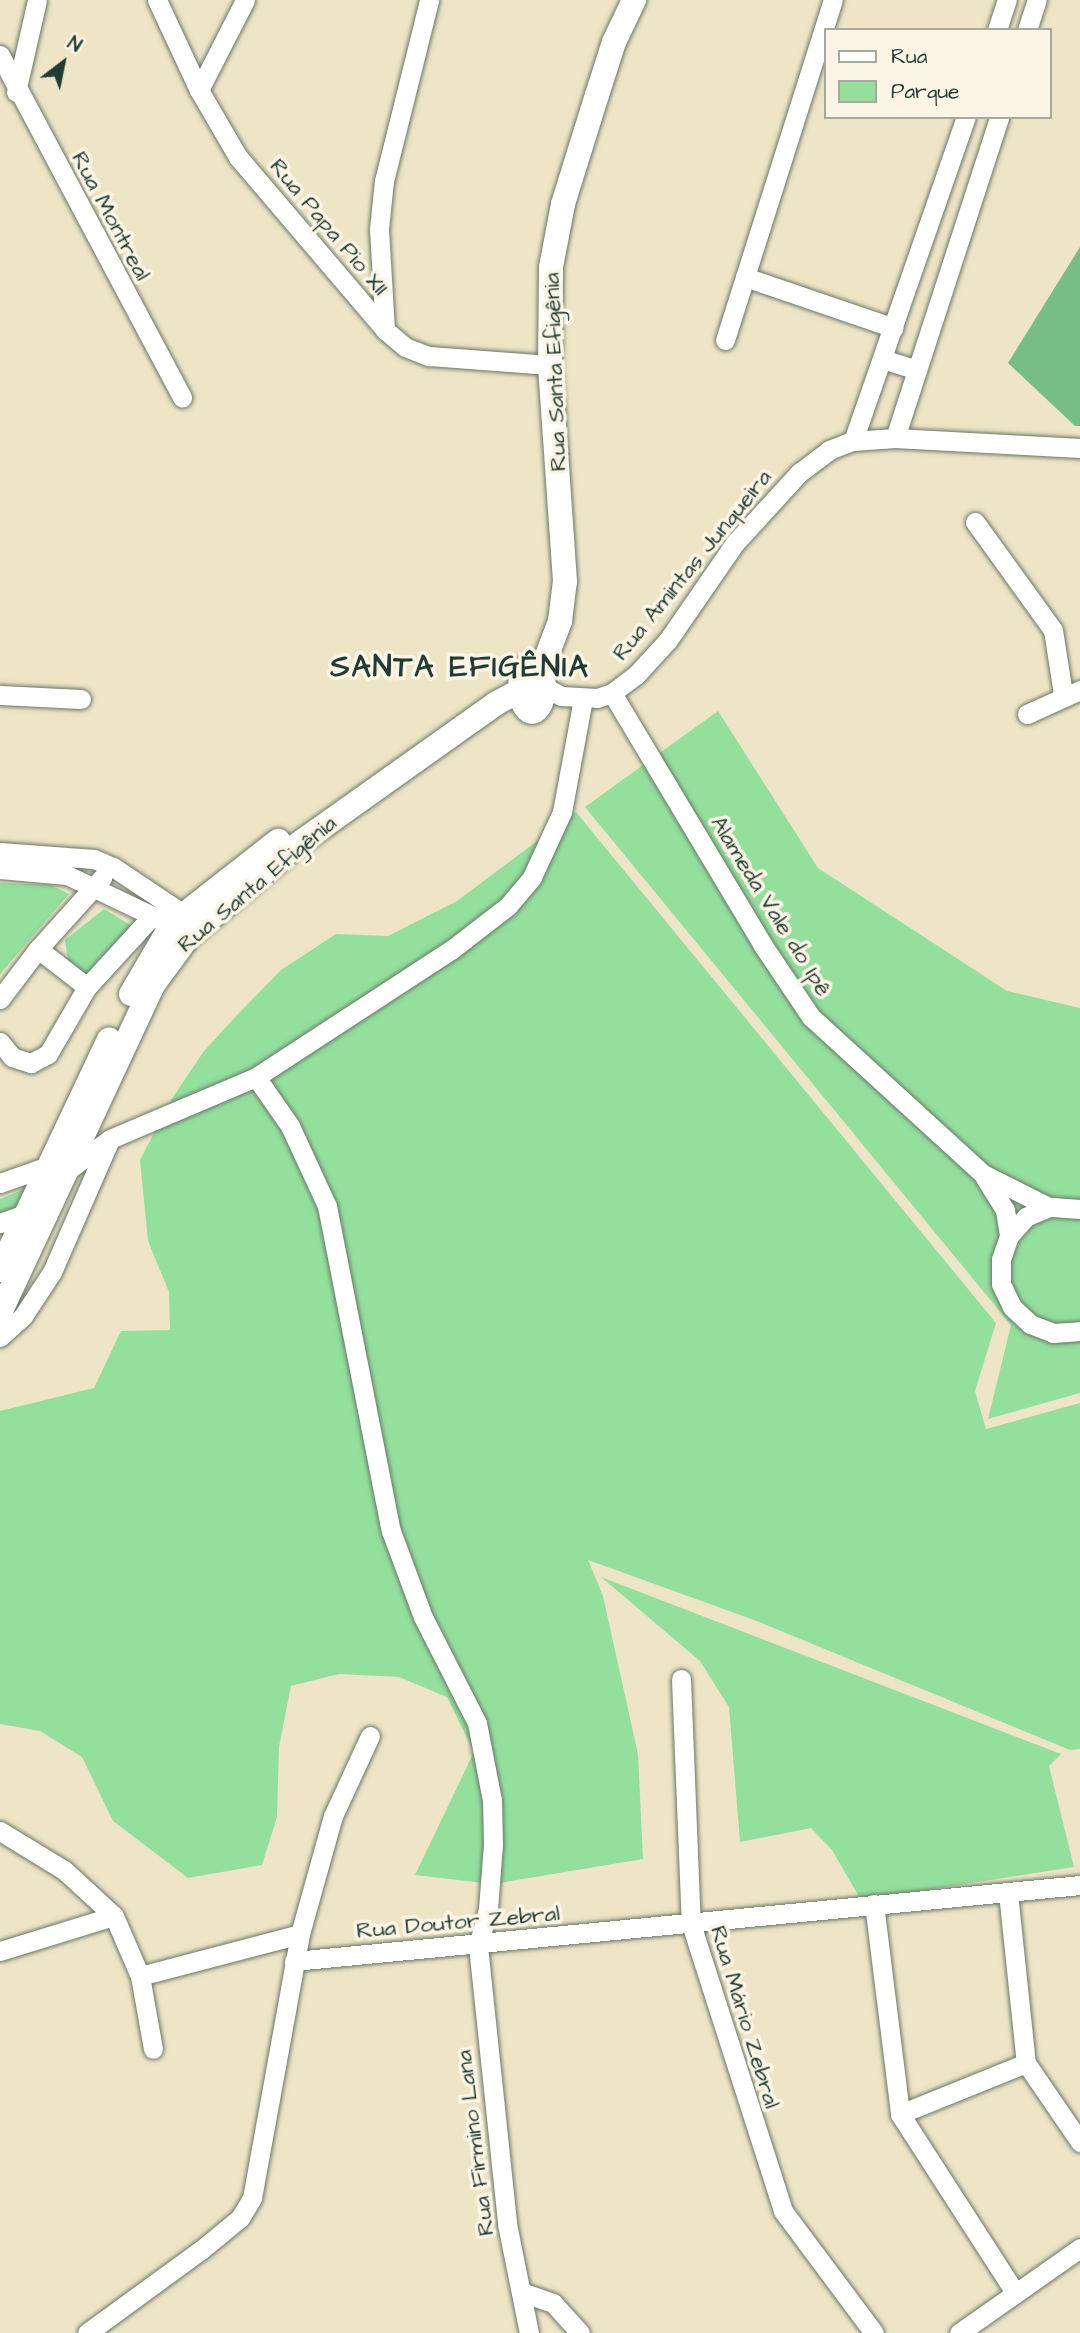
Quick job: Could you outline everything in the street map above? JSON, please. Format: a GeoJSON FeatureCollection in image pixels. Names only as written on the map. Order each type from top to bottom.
{"type":"FeatureCollection","features":[{"type":"Feature","properties":{"kind":"main road","name":"Rua Santa Efigênia"},"geometry":{"type":"LineString","coordinates":[[0,1313],[39,1209],[144,968],[179,923],[279,840],[534,678],[562,543],[550,365],[555,236],[614,42],[631,3]]}},
{"type":"Feature","properties":{"kind":"main road","name":"Rua Santa Efigênia"},"geometry":{"type":"LineString","coordinates":[[2,1257],[39,1209]]}},
{"type":"Feature","properties":{"kind":"street"},"geometry":{"type":"LineString","coordinates":[[16,92],[37,0]]}},
{"type":"Feature","properties":{"kind":"street","name":"Rua Papa Pio XII"},"geometry":{"type":"LineString","coordinates":[[157,0],[199,90],[238,157],[384,330],[405,347],[429,356],[550,365]]}},
{"type":"Feature","properties":{"kind":"street"},"geometry":{"type":"LineString","coordinates":[[199,90],[245,0]]}},
{"type":"Feature","properties":{"kind":"street"},"geometry":{"type":"LineString","coordinates":[[384,330],[379,229],[384,181],[429,0]]}},
{"type":"Feature","properties":{"kind":"street"},"geometry":{"type":"LineString","coordinates":[[824,28],[833,0]]}},
{"type":"Feature","properties":{"kind":"street"},"geometry":{"type":"LineString","coordinates":[[997,28],[1007,0]]}},
{"type":"Feature","properties":{"kind":"street"},"geometry":{"type":"LineString","coordinates":[[1028,28],[1037,0]]}},
{"type":"Feature","properties":{"kind":"street"},"geometry":{"type":"LineString","coordinates":[[725,340],[824,28]]}},
{"type":"Feature","properties":{"kind":"street","name":"Rua Montreal"},"geometry":{"type":"LineString","coordinates":[[0,55],[16,92],[182,398]]}},
{"type":"Feature","properties":{"kind":"street"},"geometry":{"type":"LineString","coordinates":[[853,441],[965,119]]}},
{"type":"Feature","properties":{"kind":"street"},"geometry":{"type":"LineString","coordinates":[[895,438],[998,119]]}},
{"type":"Feature","properties":{"kind":"street"},"geometry":{"type":"LineString","coordinates":[[745,277],[894,327]]}},
{"type":"Feature","properties":{"kind":"street"},"geometry":{"type":"LineString","coordinates":[[882,359],[917,370]]}},
{"type":"Feature","properties":{"kind":"street","name":"Rua Amintas Junqueira"},"geometry":{"type":"LineString","coordinates":[[534,678],[583,699],[612,693],[668,640],[736,543],[799,473],[829,450],[853,441],[895,438],[1080,448]]}},
{"type":"Feature","properties":{"kind":"street"},"geometry":{"type":"LineString","coordinates":[[975,522],[1053,630],[1072,692],[1027,714]]}},
{"type":"Feature","properties":{"kind":"street","name":"Alameda Vale do Ipê"},"geometry":{"type":"LineString","coordinates":[[612,693],[762,944],[811,1017],[982,1174],[1005,1210],[1009,1236]]}},
{"type":"Feature","properties":{"kind":"street"},"geometry":{"type":"LineString","coordinates":[[0,695],[81,699]]}},
{"type":"Feature","properties":{"kind":"street"},"geometry":{"type":"LineString","coordinates":[[0,1183],[57,1168],[110,1139],[178,1114],[256,1077],[451,950],[523,889],[562,812],[583,699]]}},
{"type":"Feature","properties":{"kind":"street"},"geometry":{"type":"LineString","coordinates":[[0,852],[75,856],[113,867],[179,923]]}},
{"type":"Feature","properties":{"kind":"street"},"geometry":{"type":"LineString","coordinates":[[0,999],[38,949],[113,867]]}},
{"type":"Feature","properties":{"kind":"street"},"geometry":{"type":"LineString","coordinates":[[0,869],[55,873],[179,923]]}},
{"type":"Feature","properties":{"kind":"street"},"geometry":{"type":"LineString","coordinates":[[0,1042],[12,1058],[31,1063],[48,1054],[87,987],[179,923]]}},
{"type":"Feature","properties":{"kind":"street"},"geometry":{"type":"LineString","coordinates":[[38,949],[87,987]]}},
{"type":"Feature","properties":{"kind":"street"},"geometry":{"type":"LineString","coordinates":[[256,1077],[290,1126],[327,1206],[391,1531],[424,1617],[477,1723],[492,1800],[493,1844],[488,1909],[478,1947]]}},
{"type":"Feature","properties":{"kind":"street"},"geometry":{"type":"LineString","coordinates":[[0,1337],[23,1316],[52,1272],[110,1139]]}},
{"type":"Feature","properties":{"kind":"street","name":"Alameda Vale do Ipê"},"geometry":{"type":"LineString","coordinates":[[982,1174],[1049,1207]]}},
{"type":"Feature","properties":{"kind":"street"},"geometry":{"type":"LineString","coordinates":[[1080,1209],[1049,1207],[1027,1217],[1009,1236],[1000,1259],[1001,1284],[1012,1307],[1030,1324],[1054,1333],[1080,1331]]}},
{"type":"Feature","properties":{"kind":"street"},"geometry":{"type":"LineString","coordinates":[[0,1223],[39,1209]]}},
{"type":"Feature","properties":{"kind":"street","name":"Rua Mário Zebral"},"geometry":{"type":"LineString","coordinates":[[681,1679],[691,1924],[783,2211],[874,2333]]}},
{"type":"Feature","properties":{"kind":"street"},"geometry":{"type":"LineString","coordinates":[[87,2333],[240,2218],[252,2197],[300,1934],[333,1816],[370,1736]]}},
{"type":"Feature","properties":{"kind":"street"},"geometry":{"type":"LineString","coordinates":[[0,1831],[64,1870],[114,1916],[140,1976],[153,2049]]}},
{"type":"Feature","properties":{"kind":"street","name":"Rua Doutor Zebral"},"geometry":{"type":"LineString","coordinates":[[294,1961],[478,1947],[874,1904],[1080,1885]]}},
{"type":"Feature","properties":{"kind":"street"},"geometry":{"type":"LineString","coordinates":[[1008,1893],[1026,2063],[1080,2142]]}},
{"type":"Feature","properties":{"kind":"street"},"geometry":{"type":"LineString","coordinates":[[874,1904],[900,2114],[1014,2291]]}},
{"type":"Feature","properties":{"kind":"street"},"geometry":{"type":"LineString","coordinates":[[0,1951],[114,1916]]}},
{"type":"Feature","properties":{"kind":"street"},"geometry":{"type":"LineString","coordinates":[[140,1976],[300,1934]]}},
{"type":"Feature","properties":{"kind":"street","name":"Rua Firmino Lana"},"geometry":{"type":"LineString","coordinates":[[478,1947],[507,2224],[529,2333]]}},
{"type":"Feature","properties":{"kind":"street"},"geometry":{"type":"LineString","coordinates":[[900,2114],[1026,2063]]}},
{"type":"Feature","properties":{"kind":"street"},"geometry":{"type":"LineString","coordinates":[[959,2333],[1014,2291],[1080,2248]]}},
{"type":"Feature","properties":{"kind":"street"},"geometry":{"type":"LineString","coordinates":[[521,2292],[554,2303],[580,2333]]}},
{"type":"Feature","properties":{"kind":"green space"},"geometry":{"type":"Polygon","coordinates":[[[1080,247],[1080,426],[1075,426],[1008,363],[1080,247]]]}},
{"type":"Feature","properties":{"kind":"green space"},"geometry":{"type":"Polygon","coordinates":[[[718,711],[818,868],[1007,991],[1080,1008],[1080,1393],[988,1419],[1011,1325],[585,807],[718,711]]]}},
{"type":"Feature","properties":{"kind":"green space"},"geometry":{"type":"Polygon","coordinates":[[[576,812],[996,1323],[975,1391],[986,1429],[1080,1403],[1080,1749],[1070,1750],[754,1620],[588,1560],[603,1596],[638,1754],[643,1859],[493,1884],[415,1875],[474,1752],[447,1697],[399,1677],[339,1674],[291,1686],[279,1747],[277,1817],[262,1865],[188,1878],[113,1821],[82,1757],[40,1731],[0,1724],[0,1411],[94,1388],[121,1331],[170,1330],[169,1292],[148,1241],[140,1160],[171,1100],[204,1051],[238,1014],[281,970],[336,934],[388,936],[457,901],[576,812]]]}},
{"type":"Feature","properties":{"kind":"green space"},"geometry":{"type":"Polygon","coordinates":[[[0,883],[51,885],[69,894],[0,974],[0,883]]]}},
{"type":"Feature","properties":{"kind":"green space"},"geometry":{"type":"Polygon","coordinates":[[[104,909],[137,929],[88,975],[69,968],[65,940],[104,909]]]}},
{"type":"Feature","properties":{"kind":"green space"},"geometry":{"type":"Polygon","coordinates":[[[32,1186],[23,1207],[0,1215],[0,1199],[32,1186]]]}},
{"type":"Feature","properties":{"kind":"green space"},"geometry":{"type":"Polygon","coordinates":[[[601,1577],[1061,1754],[1049,1766],[1074,1867],[861,1900],[832,1850],[811,1828],[740,1842],[729,1707],[700,1661],[601,1577]]]}},
{"type":"Feature","properties":{"kind":"district","name":"SANTA EFIGÊNIA"},"geometry":{"type":"Point","coordinates":[460,667]}}]}
